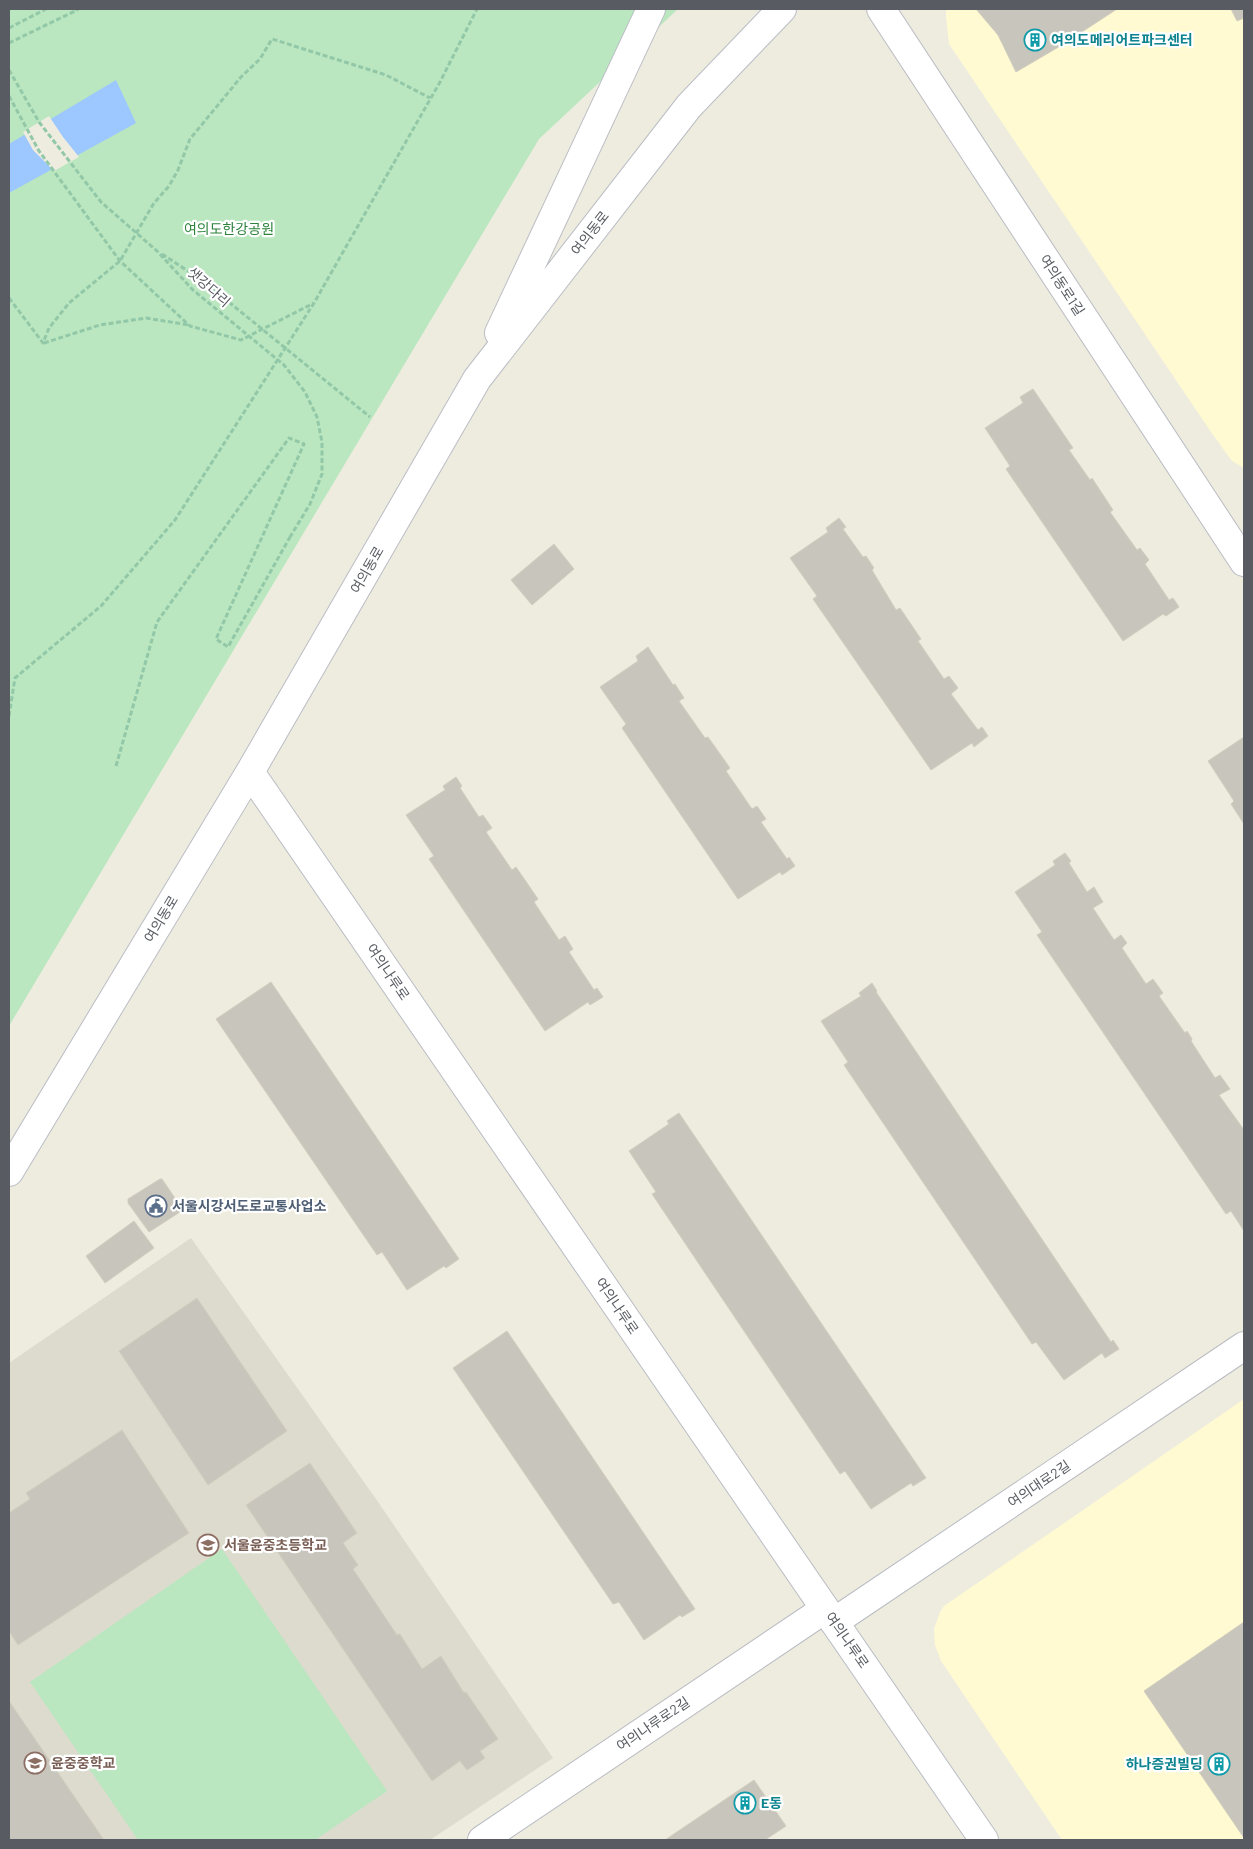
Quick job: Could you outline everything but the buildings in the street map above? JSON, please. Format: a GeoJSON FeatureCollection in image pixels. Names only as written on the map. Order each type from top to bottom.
{"type":"FeatureCollection","features":[{"type":"Feature","properties":{"kind":"street"},"geometry":{"type":"LineString","coordinates":[[477,378],[651,9]]}},
{"type":"Feature","properties":{"kind":"street","name":"여의동로"},"geometry":{"type":"LineString","coordinates":[[9,1172],[250,772],[477,378],[689,106],[782,9]]}},
{"type":"Feature","properties":{"kind":"street","name":"여의동로1길"},"geometry":{"type":"LineString","coordinates":[[880,9],[1242,555]]}},
{"type":"Feature","properties":{"kind":"street","name":"여의나루로"},"geometry":{"type":"LineString","coordinates":[[250,772],[984,1840]]}},
{"type":"Feature","properties":{"kind":"street","name":"여의대로2길"},"geometry":{"type":"LineString","coordinates":[[830,1615],[1244,1346]]}},
{"type":"Feature","properties":{"kind":"street","name":"여의나루로2길"},"geometry":{"type":"LineString","coordinates":[[482,1840],[830,1615]]}},
{"type":"Feature","properties":{"kind":"path"},"geometry":{"type":"LineString","coordinates":[[9,28],[46,9]]}},
{"type":"Feature","properties":{"kind":"path"},"geometry":{"type":"LineString","coordinates":[[9,43],[76,9]]}},
{"type":"Feature","properties":{"kind":"path"},"geometry":{"type":"LineString","coordinates":[[9,716],[15,678],[101,606],[174,520],[314,302],[430,98],[477,9]]}},
{"type":"Feature","properties":{"kind":"path"},"geometry":{"type":"LineString","coordinates":[[43,343],[49,328],[69,303],[120,260],[154,203],[169,186],[178,170],[190,139],[236,82],[260,59],[272,39],[386,75],[430,98]]}},
{"type":"Feature","properties":{"kind":"path","name":"샛강다리"},"geometry":{"type":"LineString","coordinates":[[9,70],[39,122],[101,202],[157,251],[193,290],[284,365],[305,392],[317,417],[322,442],[322,474],[310,504],[228,647],[216,639],[304,444],[289,438],[157,622],[116,766]]}},
{"type":"Feature","properties":{"kind":"path"},"geometry":{"type":"LineString","coordinates":[[9,96],[39,150],[120,260],[190,326]]}},
{"type":"Feature","properties":{"kind":"path"},"geometry":{"type":"LineString","coordinates":[[157,251],[203,281],[370,416]]}},
{"type":"Feature","properties":{"kind":"path"},"geometry":{"type":"LineString","coordinates":[[9,298],[43,343]]}},
{"type":"Feature","properties":{"kind":"path"},"geometry":{"type":"LineString","coordinates":[[43,343],[100,324],[146,318],[190,326],[241,340],[314,302]]}},
{"type":"Feature","properties":{"kind":"shaded area"},"geometry":{"type":"Polygon","coordinates":[[[946,9],[1244,9],[1244,468],[1232,461],[1211,432],[949,44],[946,9]]]}},
{"type":"Feature","properties":{"kind":"shaded area","name":"서울윤중초등학교"},"geometry":{"type":"Polygon","coordinates":[[[191,1238],[376,1499],[553,1758],[430,1840],[9,1840],[9,1363],[191,1238]]]}},
{"type":"Feature","properties":{"kind":"shaded area"},"geometry":{"type":"Polygon","coordinates":[[[1244,1399],[1244,1840],[1062,1840],[941,1661],[935,1645],[934,1629],[940,1612],[944,1606],[1244,1399]]]}},
{"type":"Feature","properties":{"kind":"green space","name":"여의도한강공원"},"geometry":{"type":"Polygon","coordinates":[[[9,9],[678,9],[539,139],[9,1026],[9,9]]]}},
{"type":"Feature","properties":{"kind":"green space"},"geometry":{"type":"Polygon","coordinates":[[[222,1549],[387,1791],[315,1840],[138,1840],[30,1682],[222,1549]]]}},
{"type":"Feature","properties":{"kind":"water"},"geometry":{"type":"Polygon","coordinates":[[[116,80],[136,123],[9,193],[9,144],[116,80]]]}},
{"type":"Feature","properties":{"kind":"pier"},"geometry":{"type":"Polygon","coordinates":[[[49,116],[79,157],[54,171],[33,150],[23,132],[49,116]]]}},
{"type":"Feature","properties":{"kind":"place","name":"여의도메리어트파크센터"},"geometry":{"type":"Point","coordinates":[1035,40]}},
{"type":"Feature","properties":{"kind":"place","name":"서울시강서도로교통사업소"},"geometry":{"type":"Point","coordinates":[156,1206]}},
{"type":"Feature","properties":{"kind":"place","name":"서울윤중초등학교"},"geometry":{"type":"Point","coordinates":[208,1545]}},
{"type":"Feature","properties":{"kind":"place","name":"윤중중학교"},"geometry":{"type":"Point","coordinates":[35,1763]}},
{"type":"Feature","properties":{"kind":"place","name":"하나증권빌딩"},"geometry":{"type":"Point","coordinates":[1219,1764]}},
{"type":"Feature","properties":{"kind":"place","name":"E동"},"geometry":{"type":"Point","coordinates":[745,1803]}}]}
